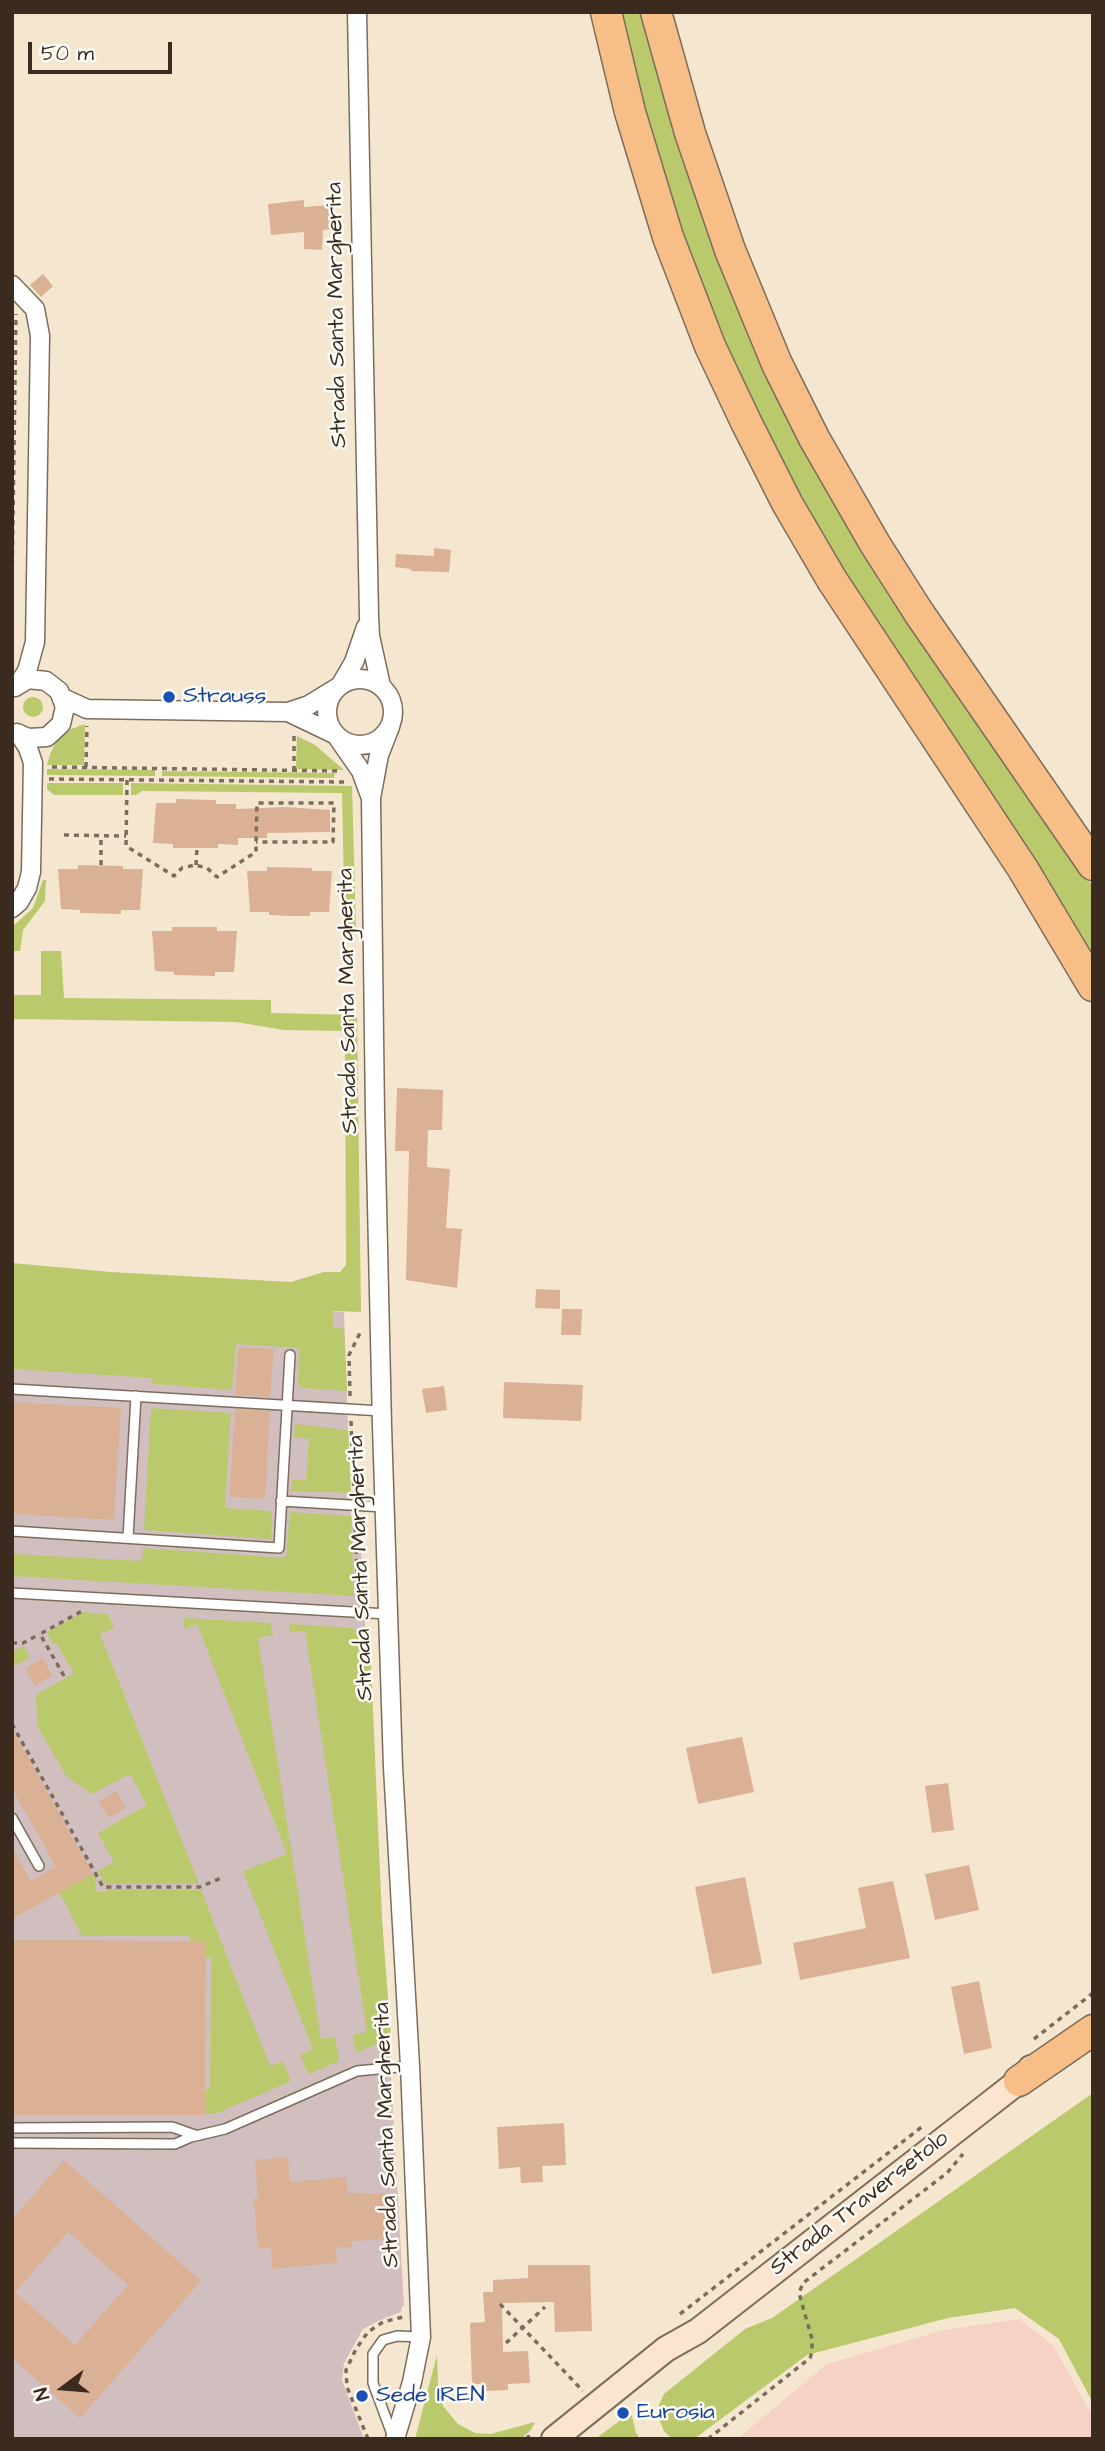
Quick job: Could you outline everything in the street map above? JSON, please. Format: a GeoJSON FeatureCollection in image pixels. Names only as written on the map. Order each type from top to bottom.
{"type":"FeatureCollection","features":[{"type":"Feature","properties":{"kind":"highway"},"geometry":{"type":"LineString","coordinates":[[606,12],[630,112],[668,237],[706,335],[746,422],[832,580],[1023,869],[1093,986]]}},
{"type":"Feature","properties":{"kind":"highway"},"geometry":{"type":"LineString","coordinates":[[656,12],[690,134],[730,250],[777,364],[814,439],[904,591],[1093,865]]}},
{"type":"Feature","properties":{"kind":"highway"},"geometry":{"type":"LineString","coordinates":[[1018,2081],[1093,2030]]}},
{"type":"Feature","properties":{"kind":"main road","name":"Strada Traversetolo"},"geometry":{"type":"LineString","coordinates":[[661,2353],[690,2320],[773,2253],[1010,2069],[1051,2045],[1093,2015]]}},
{"type":"Feature","properties":{"kind":"main road","name":"Strada Traversetolo"},"geometry":{"type":"LineString","coordinates":[[554,2439],[661,2353],[698,2331],[1018,2081],[1051,2045]]}},
{"type":"Feature","properties":{"kind":"street","name":"Strada Santa Margherita"},"geometry":{"type":"LineString","coordinates":[[357,12],[370,636],[381,686],[393,705],[393,716],[379,755],[371,798],[384,1507],[393,1767],[410,2066],[421,2337],[412,2382],[394,2439]]}},
{"type":"Feature","properties":{"kind":"street"},"geometry":{"type":"LineString","coordinates":[[12,285],[35,309],[40,336],[35,642],[27,671],[16,686]]}},
{"type":"Feature","properties":{"kind":"street","name":"Strada Santa Margherita"},"geometry":{"type":"LineString","coordinates":[[369,616],[354,662],[332,694],[327,716],[336,735],[361,771],[371,798]]}},
{"type":"Feature","properties":{"kind":"street"},"geometry":{"type":"LineString","coordinates":[[35,642],[46,681]]}},
{"type":"Feature","properties":{"kind":"street"},"geometry":{"type":"LineString","coordinates":[[12,908],[27,888],[31,872],[37,773],[47,737],[61,724],[64,716],[60,691],[46,681],[28,679],[16,686]]}},
{"type":"Feature","properties":{"kind":"street"},"geometry":{"type":"LineString","coordinates":[[61,724],[87,717],[288,712],[309,705],[350,681],[360,679],[381,686]]}},
{"type":"Feature","properties":{"kind":"street"},"geometry":{"type":"LineString","coordinates":[[63,698],[87,717]]}},
{"type":"Feature","properties":{"kind":"street"},"geometry":{"type":"LineString","coordinates":[[288,712],[355,745],[375,742],[390,727]]}},
{"type":"Feature","properties":{"kind":"street"},"geometry":{"type":"LineString","coordinates":[[15,731],[28,738],[47,737]]}},
{"type":"Feature","properties":{"kind":"street"},"geometry":{"type":"LineString","coordinates":[[15,731],[28,748],[37,773]]}},
{"type":"Feature","properties":{"kind":"lane"},"geometry":{"type":"LineString","coordinates":[[12,1531],[279,1548],[290,1355]]}},
{"type":"Feature","properties":{"kind":"lane"},"geometry":{"type":"LineString","coordinates":[[12,1389],[382,1411]]}},
{"type":"Feature","properties":{"kind":"lane"},"geometry":{"type":"LineString","coordinates":[[128,1538],[136,1396]]}},
{"type":"Feature","properties":{"kind":"lane"},"geometry":{"type":"LineString","coordinates":[[281,1501],[384,1507]]}},
{"type":"Feature","properties":{"kind":"lane"},"geometry":{"type":"LineString","coordinates":[[12,1592],[388,1615]]}},
{"type":"Feature","properties":{"kind":"lane"},"geometry":{"type":"LineString","coordinates":[[12,1818],[39,1866]]}},
{"type":"Feature","properties":{"kind":"lane"},"geometry":{"type":"LineString","coordinates":[[12,2143],[172,2145],[225,2129],[357,2071],[410,2066]]}},
{"type":"Feature","properties":{"kind":"lane"},"geometry":{"type":"LineString","coordinates":[[12,2128],[172,2127],[197,2136]]}},
{"type":"Feature","properties":{"kind":"lane","name":"Strada Santa Margherita"},"geometry":{"type":"LineString","coordinates":[[394,2439],[373,2383],[373,2354],[383,2340],[397,2336],[421,2337]]}},
{"type":"Feature","properties":{"kind":"path"},"geometry":{"type":"LineString","coordinates":[[12,584],[16,308]]}},
{"type":"Feature","properties":{"kind":"path"},"geometry":{"type":"LineString","coordinates":[[86,768],[87,717]]}},
{"type":"Feature","properties":{"kind":"path"},"geometry":{"type":"LineString","coordinates":[[288,732],[295,735],[294,771]]}},
{"type":"Feature","properties":{"kind":"path"},"geometry":{"type":"LineString","coordinates":[[37,773],[45,767],[349,772]]}},
{"type":"Feature","properties":{"kind":"path"},"geometry":{"type":"LineString","coordinates":[[159,768],[159,780]]}},
{"type":"Feature","properties":{"kind":"path"},"geometry":{"type":"LineString","coordinates":[[338,771],[338,782]]}},
{"type":"Feature","properties":{"kind":"path"},"geometry":{"type":"LineString","coordinates":[[37,773],[127,780],[354,782]]}},
{"type":"Feature","properties":{"kind":"path"},"geometry":{"type":"LineString","coordinates":[[127,780],[126,846],[174,876],[183,868],[196,865],[207,868],[217,877],[256,852],[256,842],[257,803],[334,803],[333,842],[256,842]]}},
{"type":"Feature","properties":{"kind":"path"},"geometry":{"type":"LineString","coordinates":[[64,835],[126,836]]}},
{"type":"Feature","properties":{"kind":"path"},"geometry":{"type":"LineString","coordinates":[[101,835],[101,865]]}},
{"type":"Feature","properties":{"kind":"path"},"geometry":{"type":"LineString","coordinates":[[196,865],[197,848]]}},
{"type":"Feature","properties":{"kind":"path"},"geometry":{"type":"LineString","coordinates":[[12,1643],[23,1643],[82,1610],[94,1611]]}},
{"type":"Feature","properties":{"kind":"path"},"geometry":{"type":"LineString","coordinates":[[40,1634],[64,1676]]}},
{"type":"Feature","properties":{"kind":"path"},"geometry":{"type":"LineString","coordinates":[[12,1724],[103,1887],[200,1887],[221,1878]]}},
{"type":"Feature","properties":{"kind":"path"},"geometry":{"type":"LineString","coordinates":[[708,2439],[810,2358],[812,2339],[799,2293],[803,2283],[947,2174],[969,2146]]}},
{"type":"Feature","properties":{"kind":"path"},"geometry":{"type":"LineString","coordinates":[[500,2304],[583,2392]]}},
{"type":"Feature","properties":{"kind":"path"},"geometry":{"type":"LineString","coordinates":[[506,2343],[545,2307]]}},
{"type":"Feature","properties":{"kind":"shaded area","name":"Sede IREN"},"geometry":{"type":"Polygon","coordinates":[[[12,1293],[344,1312],[351,1516],[360,1532],[404,2306],[401,2312],[363,2329],[344,2363],[342,2380],[364,2439],[12,2439],[12,1293]]]}},
{"type":"Feature","properties":{"kind":"shaded area"},"geometry":{"type":"Polygon","coordinates":[[[1019,2319],[1053,2345],[1093,2417],[1093,2439],[737,2439],[827,2364],[944,2330],[1019,2319]]]}},
{"type":"Feature","properties":{"kind":"green space"},"geometry":{"type":"Polygon","coordinates":[[[617,12],[644,12],[713,240],[1054,828],[1093,887],[1093,962],[845,580],[742,389],[678,232],[617,12]]]}},
{"type":"Feature","properties":{"kind":"green space"},"geometry":{"type":"Polygon","coordinates":[[[33,697],[40,700],[43,707],[40,714],[33,717],[26,714],[23,707],[26,700],[33,697]]]}},
{"type":"Feature","properties":{"kind":"green space"},"geometry":{"type":"Polygon","coordinates":[[[85,724],[84,765],[47,765],[57,741],[71,729],[85,724]]]}},
{"type":"Feature","properties":{"kind":"green space"},"geometry":{"type":"Polygon","coordinates":[[[297,736],[315,745],[344,770],[296,769],[297,736]]]}},
{"type":"Feature","properties":{"kind":"green space"},"geometry":{"type":"Polygon","coordinates":[[[47,769],[155,770],[155,776],[47,775],[47,769]]]}},
{"type":"Feature","properties":{"kind":"green space"},"geometry":{"type":"Polygon","coordinates":[[[162,771],[335,773],[334,778],[162,776],[162,771]]]}},
{"type":"Feature","properties":{"kind":"green space"},"geometry":{"type":"Polygon","coordinates":[[[47,783],[123,783],[123,795],[54,795],[47,789],[47,783]]]}},
{"type":"Feature","properties":{"kind":"green space"},"geometry":{"type":"Polygon","coordinates":[[[131,783],[352,786],[356,932],[345,932],[342,793],[142,791],[131,795],[131,783]]]}},
{"type":"Feature","properties":{"kind":"green space"},"geometry":{"type":"Polygon","coordinates":[[[43,880],[46,880],[45,901],[23,930],[20,951],[12,951],[12,927],[33,908],[43,880]]]}},
{"type":"Feature","properties":{"kind":"green space"},"geometry":{"type":"Polygon","coordinates":[[[41,951],[61,951],[64,998],[271,1000],[271,1013],[357,1015],[361,1312],[333,1311],[333,1327],[344,1329],[347,1391],[302,1388],[298,1383],[299,1348],[236,1344],[232,1390],[152,1384],[152,1378],[12,1369],[12,1263],[111,1272],[291,1282],[324,1272],[340,1272],[346,1265],[345,1031],[284,1030],[236,1022],[12,1019],[12,995],[41,995],[41,951]]]}},
{"type":"Feature","properties":{"kind":"green space"},"geometry":{"type":"Polygon","coordinates":[[[151,1408],[231,1413],[225,1508],[272,1511],[271,1539],[144,1530],[151,1408]]]}},
{"type":"Feature","properties":{"kind":"green space"},"geometry":{"type":"Polygon","coordinates":[[[295,1424],[348,1430],[351,1493],[291,1491],[292,1480],[306,1480],[309,1439],[294,1437],[295,1424]]]}},
{"type":"Feature","properties":{"kind":"green space"},"geometry":{"type":"Polygon","coordinates":[[[290,1512],[351,1516],[354,1596],[12,1576],[12,1554],[142,1561],[143,1548],[286,1558],[290,1512]]]}},
{"type":"Feature","properties":{"kind":"green space"},"geometry":{"type":"Polygon","coordinates":[[[83,1612],[108,1614],[114,1628],[100,1634],[199,1884],[105,1884],[98,1871],[114,1862],[98,1833],[147,1805],[130,1774],[92,1794],[66,1776],[38,1727],[36,1695],[74,1673],[47,1632],[83,1612]]]}},
{"type":"Feature","properties":{"kind":"green space"},"geometry":{"type":"Polygon","coordinates":[[[184,1618],[271,1623],[273,1635],[258,1638],[321,2039],[335,2037],[339,2061],[308,2074],[300,2055],[313,2049],[243,1871],[287,1854],[197,1624],[183,1629],[184,1618]]]}},
{"type":"Feature","properties":{"kind":"green space"},"geometry":{"type":"Polygon","coordinates":[[[289,1624],[352,1628],[366,1634],[370,1640],[382,1919],[391,2038],[356,2053],[353,2035],[367,2032],[305,1631],[290,1632],[289,1624]]]}},
{"type":"Feature","properties":{"kind":"green space"},"geometry":{"type":"Polygon","coordinates":[[[23,1646],[30,1657],[12,1667],[12,1652],[23,1646]]]}},
{"type":"Feature","properties":{"kind":"green space"},"geometry":{"type":"Polygon","coordinates":[[[93,1874],[97,1881],[96,1892],[106,1892],[107,1889],[201,1890],[270,2066],[283,2061],[291,2081],[215,2114],[205,2114],[206,2089],[210,2088],[211,1958],[206,1957],[206,1941],[190,1941],[190,1936],[82,1936],[59,1892],[93,1874]]]}},
{"type":"Feature","properties":{"kind":"green space"},"geometry":{"type":"Polygon","coordinates":[[[1093,2093],[1093,2403],[1059,2339],[1015,2308],[948,2318],[807,2355],[694,2439],[672,2439],[664,2431],[659,2419],[659,2405],[664,2394],[745,2329],[772,2318],[1093,2093]]]}},
{"type":"Feature","properties":{"kind":"green space"},"geometry":{"type":"Polygon","coordinates":[[[437,2355],[438,2386],[443,2406],[458,2424],[475,2433],[491,2434],[535,2422],[531,2430],[521,2439],[415,2439],[437,2355]]]}},
{"type":"Feature","properties":{"kind":"green space"},"geometry":{"type":"Polygon","coordinates":[[[629,2414],[640,2439],[595,2439],[629,2414]]]}},
{"type":"Feature","properties":{"kind":"building"},"geometry":{"type":"Polygon","coordinates":[[[304,200],[304,207],[330,205],[333,229],[323,230],[322,250],[304,249],[304,232],[271,235],[268,204],[304,200]]]}},
{"type":"Feature","properties":{"kind":"building"},"geometry":{"type":"Polygon","coordinates":[[[43,274],[53,286],[41,297],[30,285],[43,274]]]}},
{"type":"Feature","properties":{"kind":"building"},"geometry":{"type":"Polygon","coordinates":[[[434,548],[451,550],[449,572],[411,571],[395,567],[396,554],[434,556],[434,548]]]}},
{"type":"Feature","properties":{"kind":"building"},"geometry":{"type":"Polygon","coordinates":[[[176,799],[216,800],[216,804],[236,804],[236,809],[285,807],[330,810],[330,832],[267,833],[267,838],[238,838],[238,845],[218,844],[218,848],[173,848],[173,844],[153,843],[156,803],[176,803],[176,799]]]}},
{"type":"Feature","properties":{"kind":"building"},"geometry":{"type":"Polygon","coordinates":[[[78,865],[143,869],[140,910],[121,910],[121,914],[80,913],[80,910],[61,909],[58,869],[78,869],[78,865]]]}},
{"type":"Feature","properties":{"kind":"building"},"geometry":{"type":"Polygon","coordinates":[[[267,867],[332,871],[329,912],[289,916],[250,912],[247,871],[267,871],[267,867]]]}},
{"type":"Feature","properties":{"kind":"building"},"geometry":{"type":"Polygon","coordinates":[[[172,927],[217,927],[217,931],[237,931],[234,972],[215,972],[215,976],[174,975],[174,972],[155,971],[152,931],[172,931],[172,927]]]}},
{"type":"Feature","properties":{"kind":"building"},"geometry":{"type":"Polygon","coordinates":[[[397,1088],[443,1090],[442,1130],[428,1130],[427,1167],[450,1169],[446,1228],[462,1229],[457,1288],[406,1280],[409,1151],[395,1151],[397,1088]]]}},
{"type":"Feature","properties":{"kind":"building"},"geometry":{"type":"Polygon","coordinates":[[[536,1289],[560,1290],[560,1309],[535,1308],[536,1289]]]}},
{"type":"Feature","properties":{"kind":"building"},"geometry":{"type":"Polygon","coordinates":[[[562,1309],[582,1309],[581,1335],[561,1335],[562,1309]]]}},
{"type":"Feature","properties":{"kind":"building"},"geometry":{"type":"Polygon","coordinates":[[[238,1347],[274,1349],[270,1397],[235,1395],[238,1347]]]}},
{"type":"Feature","properties":{"kind":"building"},"geometry":{"type":"Polygon","coordinates":[[[504,1382],[583,1385],[581,1421],[503,1418],[504,1382]]]}},
{"type":"Feature","properties":{"kind":"building"},"geometry":{"type":"Polygon","coordinates":[[[444,1386],[447,1410],[426,1413],[422,1389],[444,1386]]]}},
{"type":"Feature","properties":{"kind":"building"},"geometry":{"type":"Polygon","coordinates":[[[12,1402],[121,1408],[114,1520],[12,1514],[12,1402]]]}},
{"type":"Feature","properties":{"kind":"building"},"geometry":{"type":"Polygon","coordinates":[[[235,1409],[270,1411],[265,1499],[229,1497],[235,1409]]]}},
{"type":"Feature","properties":{"kind":"building"},"geometry":{"type":"Polygon","coordinates":[[[43,1658],[52,1676],[35,1686],[25,1669],[43,1658]]]}},
{"type":"Feature","properties":{"kind":"building"},"geometry":{"type":"Polygon","coordinates":[[[12,1729],[93,1874],[12,1919],[12,1848],[31,1881],[56,1867],[12,1788],[12,1729]]]}},
{"type":"Feature","properties":{"kind":"building"},"geometry":{"type":"Polygon","coordinates":[[[742,1737],[754,1792],[698,1804],[686,1748],[742,1737]]]}},
{"type":"Feature","properties":{"kind":"building"},"geometry":{"type":"Polygon","coordinates":[[[948,1783],[954,1830],[932,1833],[925,1786],[948,1783]]]}},
{"type":"Feature","properties":{"kind":"building"},"geometry":{"type":"Polygon","coordinates":[[[116,1791],[126,1808],[109,1818],[99,1801],[116,1791]]]}},
{"type":"Feature","properties":{"kind":"building"},"geometry":{"type":"Polygon","coordinates":[[[969,1865],[979,1910],[935,1920],[925,1874],[969,1865]]]}},
{"type":"Feature","properties":{"kind":"building"},"geometry":{"type":"Polygon","coordinates":[[[745,1877],[762,1964],[712,1974],[695,1887],[745,1877]]]}},
{"type":"Feature","properties":{"kind":"building"},"geometry":{"type":"Polygon","coordinates":[[[893,1881],[910,1958],[800,1980],[793,1943],[866,1928],[858,1888],[893,1881]]]}},
{"type":"Feature","properties":{"kind":"building"},"geometry":{"type":"Polygon","coordinates":[[[12,1940],[206,1941],[205,2115],[12,2115],[12,1940]]]}},
{"type":"Feature","properties":{"kind":"building"},"geometry":{"type":"Polygon","coordinates":[[[979,1981],[992,2048],[964,2054],[951,1987],[979,1981]]]}},
{"type":"Feature","properties":{"kind":"building"},"geometry":{"type":"Polygon","coordinates":[[[564,2123],[566,2165],[542,2166],[543,2182],[521,2183],[520,2167],[499,2169],[497,2127],[564,2123]]]}},
{"type":"Feature","properties":{"kind":"building"},"geometry":{"type":"Polygon","coordinates":[[[288,2157],[290,2182],[346,2177],[348,2193],[387,2194],[390,2239],[351,2241],[352,2247],[336,2248],[337,2263],[272,2269],[271,2248],[258,2249],[254,2199],[258,2198],[255,2160],[288,2157]]]}},
{"type":"Feature","properties":{"kind":"building"},"geometry":{"type":"Polygon","coordinates":[[[64,2160],[201,2281],[80,2418],[12,2358],[12,2219],[64,2160]],[[68,2232],[15,2292],[75,2345],[128,2285],[68,2232]]]}},
{"type":"Feature","properties":{"kind":"building"},"geometry":{"type":"Polygon","coordinates":[[[528,2265],[590,2265],[592,2331],[555,2332],[554,2302],[502,2303],[503,2352],[528,2351],[530,2383],[508,2384],[508,2390],[484,2391],[484,2384],[472,2384],[470,2323],[485,2322],[483,2292],[493,2292],[493,2280],[528,2278],[528,2265]]]}},
{"type":"Feature","properties":{"kind":"place","name":"Strauss"},"geometry":{"type":"Point","coordinates":[169,697]}},
{"type":"Feature","properties":{"kind":"place","name":"Sede IREN"},"geometry":{"type":"Point","coordinates":[362,2396]}},
{"type":"Feature","properties":{"kind":"place","name":"Eurosia"},"geometry":{"type":"Point","coordinates":[623,2413]}}]}
